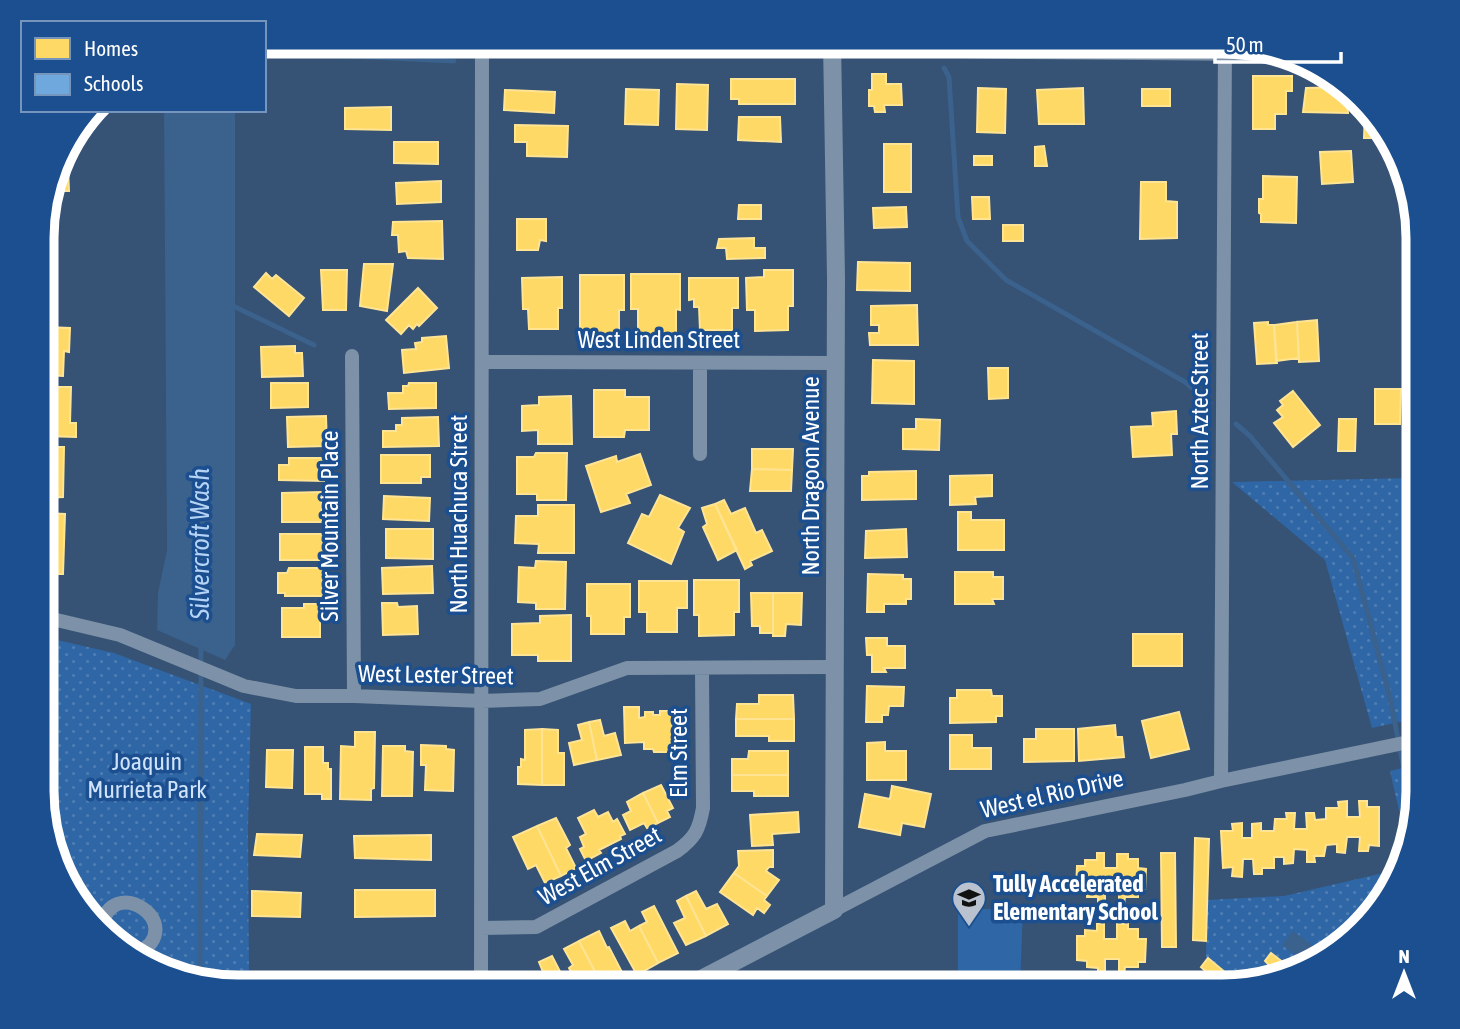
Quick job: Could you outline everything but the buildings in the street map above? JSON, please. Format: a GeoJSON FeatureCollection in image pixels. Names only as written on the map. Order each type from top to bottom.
{"type":"FeatureCollection","features":[{"type":"Feature","properties":{"kind":"street","name":"North Huachuca Street"},"geometry":{"type":"LineString","coordinates":[[481,974],[482,54]]}},
{"type":"Feature","properties":{"kind":"street","name":"North Dragoon Avenue"},"geometry":{"type":"LineString","coordinates":[[832,55],[836,278],[834,910]]}},
{"type":"Feature","properties":{"kind":"street","name":"North Aztec Street"},"geometry":{"type":"LineString","coordinates":[[1221,781],[1225,55]]}},
{"type":"Feature","properties":{"kind":"street","name":"Silver Mountain Place"},"geometry":{"type":"LineString","coordinates":[[352,356],[354,696]]}},
{"type":"Feature","properties":{"kind":"street","name":"West Linden Street"},"geometry":{"type":"LineString","coordinates":[[482,362],[836,363]]}},
{"type":"Feature","properties":{"kind":"street"},"geometry":{"type":"LineString","coordinates":[[700,363],[700,454]]}},
{"type":"Feature","properties":{"kind":"street","name":"West Lester Street"},"geometry":{"type":"LineString","coordinates":[[55,620],[120,635],[244,686],[296,696],[482,701],[540,699],[627,668],[835,667]]}},
{"type":"Feature","properties":{"kind":"street","name":"Elm Street"},"geometry":{"type":"LineString","coordinates":[[695,836],[703,808],[702,669]]}},
{"type":"Feature","properties":{"kind":"street","name":"West el Rio Drive"},"geometry":{"type":"LineString","coordinates":[[710,974],[985,831],[1405,743]]}},
{"type":"Feature","properties":{"kind":"street","name":"West Elm Street"},"geometry":{"type":"LineString","coordinates":[[481,928],[536,927],[677,851],[695,836]]}},
{"type":"Feature","properties":{"kind":"street"},"geometry":{"type":"LineString","coordinates":[[105,918],[111,908],[127,902],[145,908],[151,915],[155,933],[145,949]]}},
{"type":"Feature","properties":{"kind":"green space"},"geometry":{"type":"Polygon","coordinates":[[[1405,478],[1405,721],[1372,728],[1325,560],[1232,482],[1405,478]]]}},
{"type":"Feature","properties":{"kind":"green space","name":"Joaquin Murrieta Park"},"geometry":{"type":"Polygon","coordinates":[[[55,639],[114,653],[251,704],[249,974],[214,973],[168,961],[126,937],[108,921],[79,883],[68,861],[58,827],[55,803],[55,639]]]}},
{"type":"Feature","properties":{"kind":"green space"},"geometry":{"type":"Polygon","coordinates":[[[1405,767],[1402,825],[1390,771],[1405,767]]]}},
{"type":"Feature","properties":{"kind":"green space"},"geometry":{"type":"Polygon","coordinates":[[[1387,872],[1368,903],[1352,921],[1334,937],[1303,956],[1269,968],[1227,975],[1206,958],[1207,900],[1284,896],[1387,872]]]}},
{"type":"Feature","properties":{"kind":"green space"},"geometry":{"type":"Polygon","coordinates":[[[958,909],[1023,909],[1020,975],[958,975],[958,909]]]}},
{"type":"Feature","properties":{"kind":"water"},"geometry":{"type":"Polygon","coordinates":[[[164,112],[235,112],[235,645],[225,660],[157,630],[158,593],[167,550],[164,112]]]}},
{"type":"Feature","properties":{"kind":"water"},"geometry":{"type":"Polygon","coordinates":[[[1293,931],[1315,947],[1299,958],[1282,945],[1293,931]]]}},
{"type":"Feature","properties":{"kind":"waterway"},"geometry":{"type":"LineString","coordinates":[[308,54],[454,61]]}},
{"type":"Feature","properties":{"kind":"waterway"},"geometry":{"type":"LineString","coordinates":[[944,68],[949,77],[958,217],[967,241],[1006,280],[1185,382],[1210,403]]}},
{"type":"Feature","properties":{"kind":"waterway"},"geometry":{"type":"LineString","coordinates":[[229,304],[314,345]]}},
{"type":"Feature","properties":{"kind":"waterway"},"geometry":{"type":"LineString","coordinates":[[1236,424],[1250,436],[1353,558],[1390,698],[1405,773]]}},
{"type":"Feature","properties":{"kind":"waterway","name":"Silvercroft Wash"},"geometry":{"type":"LineString","coordinates":[[200,970],[201,644]]}},
{"type":"Feature","properties":{"kind":"place","name":"Tully Accelerated Elementary School"},"geometry":{"type":"Point","coordinates":[969,928]}}]}
